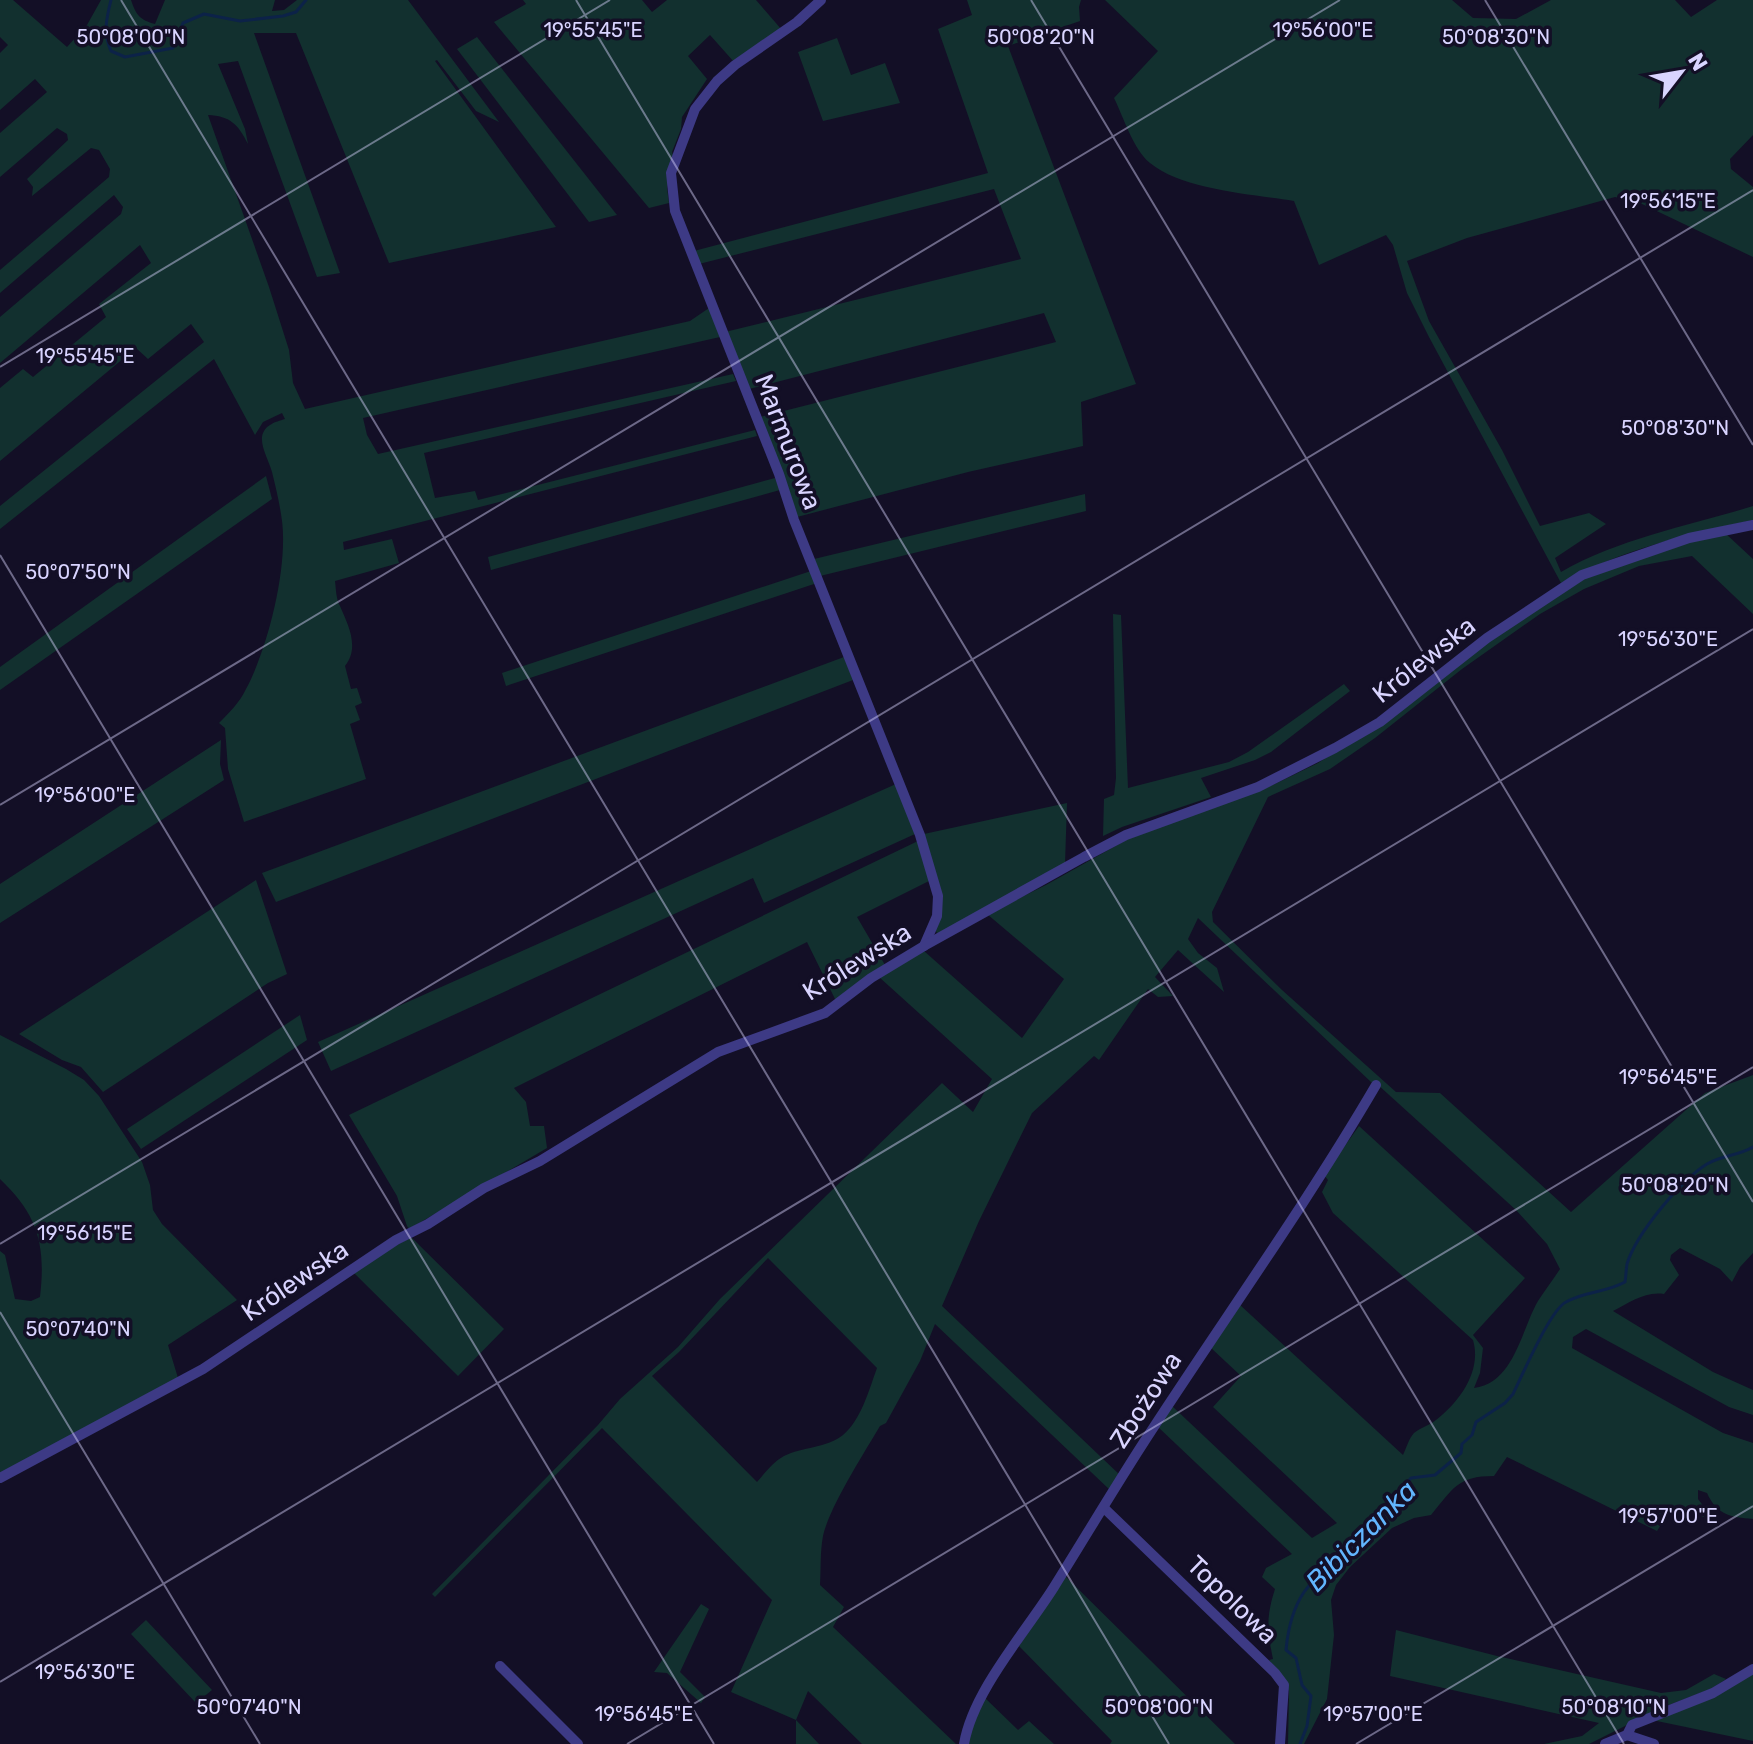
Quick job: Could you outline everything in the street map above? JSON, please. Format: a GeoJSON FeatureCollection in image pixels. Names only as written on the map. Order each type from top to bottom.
{"type":"FeatureCollection","features":[{"type":"Feature","properties":{"kind":"street","name":"Marmurowa"},"geometry":{"type":"LineString","coordinates":[[821,0],[797,22],[717,81],[695,109],[671,173],[671,190],[675,211],[920,835],[938,896],[937,916],[924,946]]}},
{"type":"Feature","properties":{"kind":"street","name":"Królewska"},"geometry":{"type":"LineString","coordinates":[[0,1478],[203,1369],[396,1240],[428,1224],[484,1188],[540,1161],[718,1052],[825,1013],[871,978],[924,946],[1126,835],[1258,787],[1335,748],[1380,722],[1487,638],[1582,575],[1689,538],[1753,525]]}},
{"type":"Feature","properties":{"kind":"street","name":"Zbożowa"},"geometry":{"type":"LineString","coordinates":[[964,1744],[972,1712],[983,1693],[1376,1085]]}},
{"type":"Feature","properties":{"kind":"street","name":"Topolowa"},"geometry":{"type":"LineString","coordinates":[[1104,1508],[1284,1685],[1280,1744]]}},
{"type":"Feature","properties":{"kind":"street"},"geometry":{"type":"LineString","coordinates":[[500,1666],[578,1744]]}},
{"type":"Feature","properties":{"kind":"street"},"geometry":{"type":"LineString","coordinates":[[1627,1735],[1632,1725],[1713,1693],[1753,1669]]}},
{"type":"Feature","properties":{"kind":"street"},"geometry":{"type":"LineString","coordinates":[[1605,1744],[1627,1735],[1654,1744]]}},
{"type":"Feature","properties":{"kind":"green space"},"geometry":{"type":"Polygon","coordinates":[[[0,0],[13,0],[67,47],[87,25],[101,0],[131,0],[139,16],[155,24],[165,0],[275,0],[272,11],[284,10],[297,0],[408,0],[499,122],[476,111],[435,61],[556,227],[389,263],[296,33],[254,33],[340,273],[317,277],[238,61],[218,64],[245,129],[248,144],[232,122],[208,115],[269,287],[289,350],[293,383],[305,409],[690,321],[709,308],[720,337],[363,418],[367,435],[378,454],[733,374],[736,381],[424,453],[435,498],[475,491],[478,500],[755,430],[757,436],[343,542],[344,550],[392,539],[399,563],[335,581],[352,644],[345,666],[351,689],[357,688],[362,703],[355,706],[360,720],[350,724],[366,779],[244,822],[228,769],[225,728],[219,723],[237,703],[254,672],[269,630],[279,584],[282,521],[262,437],[268,427],[285,419],[282,413],[263,422],[255,435],[214,359],[0,529],[0,506],[204,342],[191,324],[148,359],[136,348],[0,461],[0,388],[23,369],[33,377],[106,317],[99,304],[151,263],[140,245],[0,363],[0,317],[121,214],[123,207],[114,195],[0,293],[0,270],[109,177],[110,169],[99,150],[91,148],[32,196],[33,187],[27,179],[68,140],[67,134],[57,128],[0,177],[0,133],[47,92],[35,79],[0,110],[0,53],[8,45],[0,37],[0,0]]]}},
{"type":"Feature","properties":{"kind":"green space"},"geometry":{"type":"Polygon","coordinates":[[[523,0],[642,0],[652,12],[667,0],[756,0],[782,30],[734,62],[710,35],[688,56],[707,79],[682,117],[672,152],[674,157],[667,188],[669,203],[649,208],[494,22],[526,4],[523,0]]]}},
{"type":"Feature","properties":{"kind":"green space"},"geometry":{"type":"Polygon","coordinates":[[[967,0],[1081,0],[1080,21],[1008,46],[1136,384],[1081,402],[1083,446],[968,472],[797,517],[760,417],[1056,342],[1044,313],[749,389],[725,332],[1021,259],[994,189],[699,264],[694,251],[988,173],[938,29],[972,15],[967,0]]]}},
{"type":"Feature","properties":{"kind":"green space"},"geometry":{"type":"Polygon","coordinates":[[[1105,0],[1452,0],[1473,18],[1516,19],[1551,0],[1675,0],[1691,17],[1717,0],[1753,0],[1753,135],[1730,159],[1731,169],[1753,187],[1753,257],[1640,203],[1615,197],[1467,238],[1407,261],[1429,321],[1502,450],[1540,526],[1589,513],[1606,524],[1555,558],[1561,572],[1631,541],[1753,506],[1753,520],[1631,552],[1561,583],[1429,337],[1407,293],[1393,245],[1386,235],[1319,265],[1294,201],[1199,185],[1164,172],[1150,163],[1134,142],[1114,98],[1158,51],[1105,0]]]}},
{"type":"Feature","properties":{"kind":"green space"},"geometry":{"type":"Polygon","coordinates":[[[477,37],[617,215],[589,222],[457,49],[477,37]]]}},
{"type":"Feature","properties":{"kind":"green space"},"geometry":{"type":"Polygon","coordinates":[[[837,38],[851,75],[885,63],[900,103],[823,121],[798,52],[837,38]]]}},
{"type":"Feature","properties":{"kind":"green space"},"geometry":{"type":"Polygon","coordinates":[[[266,476],[272,499],[0,690],[0,667],[266,476]]]}},
{"type":"Feature","properties":{"kind":"green space"},"geometry":{"type":"Polygon","coordinates":[[[775,478],[780,490],[491,570],[488,557],[775,478]]]}},
{"type":"Feature","properties":{"kind":"green space"},"geometry":{"type":"Polygon","coordinates":[[[1085,494],[1086,511],[820,576],[814,559],[1085,494]]]}},
{"type":"Feature","properties":{"kind":"green space"},"geometry":{"type":"Polygon","coordinates":[[[1725,533],[1753,559],[1753,614],[1692,556],[1639,566],[1584,589],[1540,614],[1462,669],[1375,738],[1330,769],[1268,797],[1212,912],[1213,922],[1282,990],[1396,1092],[1440,1093],[1571,1212],[1705,1093],[1753,1075],[1753,1253],[1732,1282],[1720,1269],[1680,1248],[1671,1255],[1670,1260],[1679,1275],[1664,1294],[1644,1296],[1613,1311],[1713,1372],[1753,1390],[1753,1415],[1729,1407],[1586,1329],[1573,1337],[1572,1348],[1723,1433],[1753,1443],[1753,1519],[1725,1514],[1707,1493],[1698,1490],[1698,1499],[1714,1520],[1672,1507],[1657,1531],[1507,1457],[1494,1476],[1472,1478],[1457,1486],[1431,1515],[1414,1518],[1392,1528],[1350,1567],[1336,1585],[1331,1600],[1334,1635],[1327,1699],[1304,1744],[1288,1744],[1289,1691],[1269,1660],[1273,1659],[1268,1624],[1275,1589],[1262,1577],[1266,1568],[1292,1554],[1157,1426],[1171,1405],[1312,1538],[1337,1523],[1213,1407],[1241,1376],[1210,1347],[1239,1304],[1403,1455],[1414,1433],[1436,1420],[1461,1395],[1472,1374],[1473,1340],[1333,1213],[1322,1192],[1328,1180],[1324,1175],[1359,1126],[1525,1278],[1473,1335],[1483,1348],[1480,1373],[1474,1388],[1499,1377],[1508,1366],[1532,1312],[1560,1269],[1547,1244],[1516,1210],[1377,1084],[1371,1082],[1198,918],[1188,939],[1198,953],[1217,968],[1224,992],[1178,950],[1155,977],[1173,996],[1158,997],[1148,989],[1099,1060],[1094,1056],[1032,1113],[942,1306],[1121,1476],[1111,1491],[935,1324],[920,1361],[886,1423],[880,1426],[832,1511],[823,1536],[820,1585],[844,1607],[833,1627],[956,1744],[862,1744],[808,1691],[796,1720],[731,1692],[772,1600],[602,1428],[435,1597],[432,1594],[620,1399],[678,1347],[720,1299],[942,1083],[973,1112],[992,1079],[879,977],[924,951],[1022,1038],[1064,979],[987,914],[1128,839],[1275,784],[1318,763],[1386,719],[1486,641],[1583,577],[1689,540],[1725,533]],[[768,1258],[679,1352],[652,1376],[757,1482],[784,1456],[843,1435],[860,1413],[877,1368],[768,1258]]]}},
{"type":"Feature","properties":{"kind":"green space"},"geometry":{"type":"Polygon","coordinates":[[[811,571],[817,583],[506,686],[502,673],[811,571]]]}},
{"type":"Feature","properties":{"kind":"green space"},"geometry":{"type":"Polygon","coordinates":[[[1113,614],[1121,615],[1128,788],[1229,762],[1344,684],[1350,691],[1271,752],[1201,778],[1211,797],[1103,836],[1104,799],[1114,795],[1116,778],[1113,614]]]}},
{"type":"Feature","properties":{"kind":"green space"},"geometry":{"type":"Polygon","coordinates":[[[844,657],[853,680],[276,902],[262,873],[844,657]]]}},
{"type":"Feature","properties":{"kind":"green space"},"geometry":{"type":"Polygon","coordinates":[[[221,740],[220,764],[224,780],[0,923],[0,884],[221,740]]]}},
{"type":"Feature","properties":{"kind":"green space"},"geometry":{"type":"Polygon","coordinates":[[[896,784],[915,834],[764,903],[753,878],[331,1071],[318,1042],[896,784]]]}},
{"type":"Feature","properties":{"kind":"green space"},"geometry":{"type":"Polygon","coordinates":[[[1067,803],[1065,864],[938,934],[934,929],[940,915],[924,834],[1067,803]]]}},
{"type":"Feature","properties":{"kind":"green space"},"geometry":{"type":"Polygon","coordinates":[[[918,841],[929,881],[857,917],[885,965],[836,1001],[807,942],[514,1088],[526,1102],[530,1126],[544,1126],[547,1148],[409,1229],[397,1196],[349,1115],[918,841]]]}},
{"type":"Feature","properties":{"kind":"green space"},"geometry":{"type":"Polygon","coordinates":[[[256,880],[287,974],[268,983],[103,1092],[81,1067],[62,1060],[19,1034],[256,880]]]}},
{"type":"Feature","properties":{"kind":"green space"},"geometry":{"type":"Polygon","coordinates":[[[300,1015],[307,1040],[141,1149],[127,1129],[300,1015]]]}},
{"type":"Feature","properties":{"kind":"green space"},"geometry":{"type":"Polygon","coordinates":[[[0,1035],[84,1080],[99,1096],[142,1162],[150,1185],[153,1210],[162,1224],[237,1300],[168,1345],[178,1378],[0,1475],[0,1251],[5,1255],[15,1299],[31,1301],[40,1297],[42,1262],[31,1218],[0,1179],[0,1035]]]}},
{"type":"Feature","properties":{"kind":"green space"},"geometry":{"type":"Polygon","coordinates":[[[411,1237],[504,1329],[458,1376],[352,1271],[411,1237]]]}},
{"type":"Feature","properties":{"kind":"green space"},"geometry":{"type":"Polygon","coordinates":[[[1065,1576],[1235,1744],[1110,1744],[1112,1741],[1019,1646],[1065,1576]]]}},
{"type":"Feature","properties":{"kind":"green space"},"geometry":{"type":"Polygon","coordinates":[[[701,1604],[709,1609],[680,1672],[705,1697],[701,1703],[667,1673],[654,1672],[701,1604]]]}},
{"type":"Feature","properties":{"kind":"green space"},"geometry":{"type":"Polygon","coordinates":[[[146,1620],[212,1690],[196,1703],[131,1634],[146,1620]]]}},
{"type":"Feature","properties":{"kind":"green space"},"geometry":{"type":"Polygon","coordinates":[[[1396,1630],[1661,1693],[1686,1690],[1714,1674],[1726,1679],[1713,1688],[1661,1708],[1589,1744],[1544,1744],[1582,1736],[1599,1723],[1390,1676],[1396,1630]]]}},
{"type":"Feature","properties":{"kind":"green space"},"geometry":{"type":"Polygon","coordinates":[[[1753,1672],[1753,1741],[1652,1720],[1753,1672]]]}},
{"type":"Feature","properties":{"kind":"green space"},"geometry":{"type":"Polygon","coordinates":[[[984,1697],[1018,1730],[1029,1721],[1054,1744],[966,1744],[984,1697]]]}},
{"type":"Feature","properties":{"kind":"green space"},"geometry":{"type":"Polygon","coordinates":[[[796,1720],[819,1744],[796,1744],[796,1720]]]}},
{"type":"Feature","properties":{"kind":"waterway"},"geometry":{"type":"LineString","coordinates":[[111,0],[107,38],[111,51],[125,57],[173,48],[183,23],[204,14],[240,21],[283,16],[296,12],[306,0]]}},
{"type":"Feature","properties":{"kind":"waterway","name":"Bibiczanka"},"geometry":{"type":"LineString","coordinates":[[1300,1744],[1307,1726],[1311,1696],[1302,1685],[1296,1658],[1286,1650],[1290,1624],[1306,1589],[1378,1524],[1411,1478],[1435,1475],[1461,1453],[1462,1444],[1472,1435],[1476,1422],[1513,1394],[1559,1308],[1573,1298],[1625,1282],[1627,1264],[1640,1238],[1685,1182],[1707,1164],[1753,1147]]}}]}
